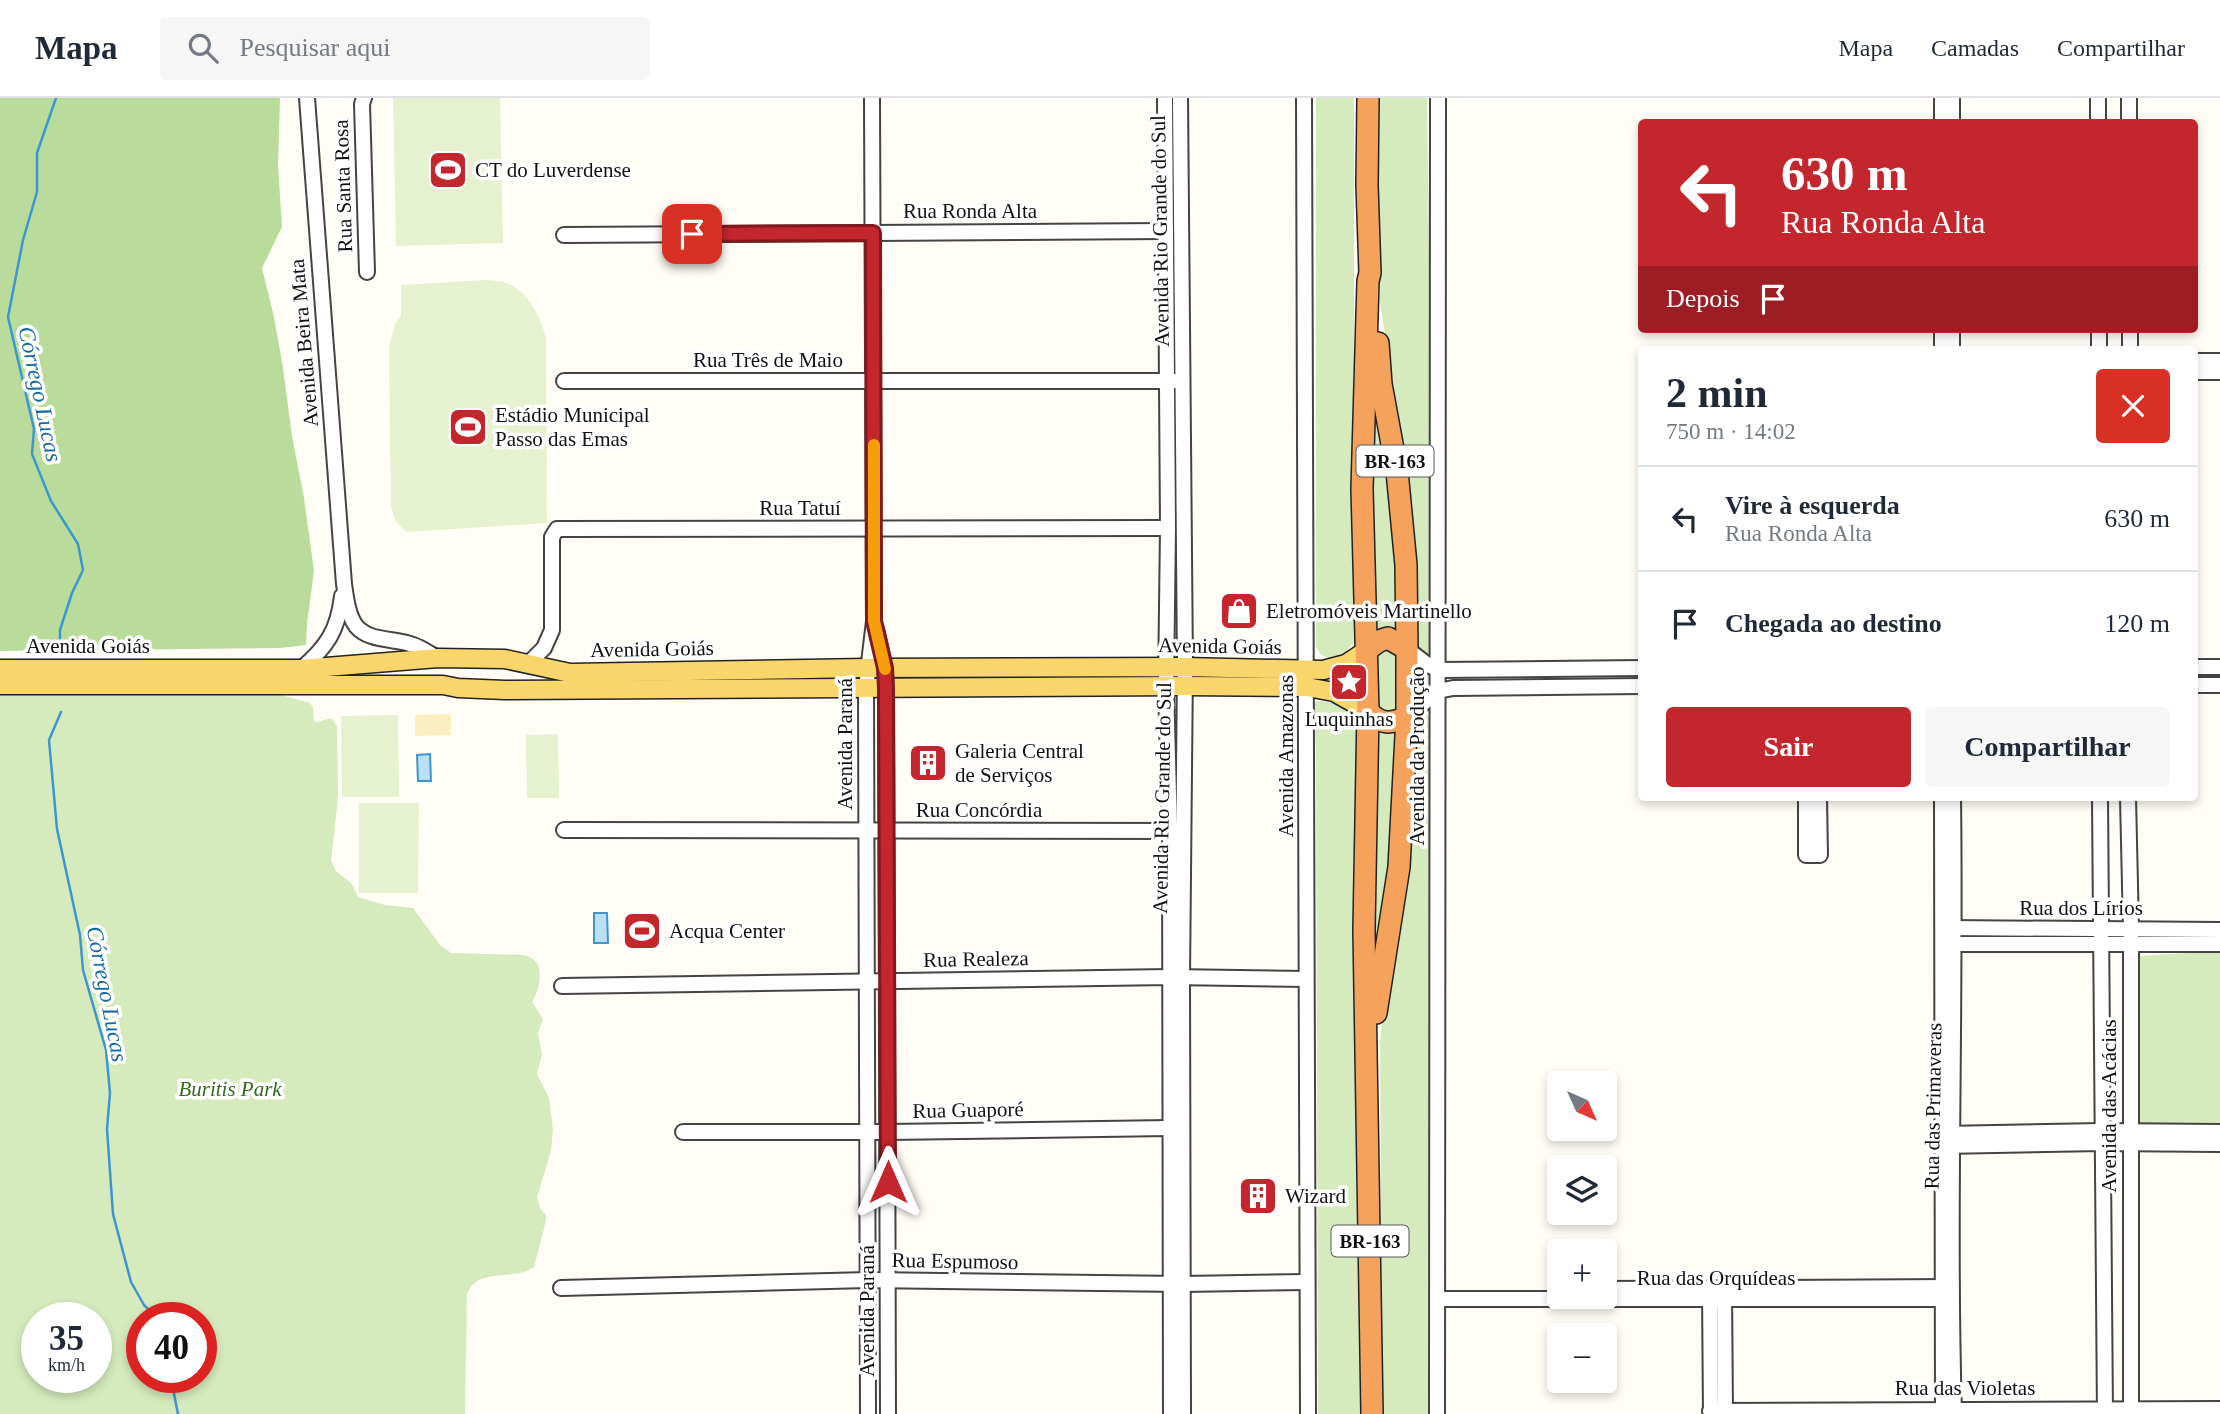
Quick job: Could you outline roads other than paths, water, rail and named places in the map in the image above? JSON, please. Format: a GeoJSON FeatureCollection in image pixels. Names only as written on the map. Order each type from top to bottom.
{"type":"FeatureCollection","features":[{"type":"Feature","properties":{"kind":"highway","name":"BR-163"},"geometry":{"type":"LineString","coordinates":[[1368,98],[1370,273],[1362,489],[1368,711],[1364,930],[1372,1414]]}},
{"type":"Feature","properties":{"kind":"highway","name":"BR-163"},"geometry":{"type":"LineString","coordinates":[[1367,1067],[1399,867],[1407,649],[1406,565],[1397,471],[1381,384],[1370,273]]}},
{"type":"Feature","properties":{"kind":"highway"},"geometry":{"type":"LineString","coordinates":[[1367,650],[1388,638],[1407,649]]}},
{"type":"Feature","properties":{"kind":"highway"},"geometry":{"type":"LineString","coordinates":[[1368,711],[1376,720],[1384,723],[1406,717]]}},
{"type":"Feature","properties":{"kind":"main road"},"geometry":{"type":"LineString","coordinates":[[1307,679],[1323,670],[1346,664],[1367,650]]}},
{"type":"Feature","properties":{"kind":"main road"},"geometry":{"type":"LineString","coordinates":[[442,658],[443,685]]}},
{"type":"Feature","properties":{"kind":"main road","name":"Avenida Goiás"},"geometry":{"type":"LineString","coordinates":[[0,669],[301,669],[442,658],[505,659],[570,673],[866,668],[1185,667],[1307,679]]}},
{"type":"Feature","properties":{"kind":"main road"},"geometry":{"type":"LineString","coordinates":[[520,690],[528,674],[528,664]]}},
{"type":"Feature","properties":{"kind":"main road"},"geometry":{"type":"LineString","coordinates":[[1307,679],[1368,711]]}},
{"type":"Feature","properties":{"kind":"main road","name":"Avenida Goiás"},"geometry":{"type":"LineString","coordinates":[[0,685],[443,685],[520,690],[1175,686],[1307,679]]}},
{"type":"Feature","properties":{"kind":"street","name":"Avenida Beira Mata"},"geometry":{"type":"LineString","coordinates":[[307,98],[344,584],[351,617],[358,630],[383,639],[413,644],[442,658]]}},
{"type":"Feature","properties":{"kind":"street","name":"Rua Santa Rosa"},"geometry":{"type":"LineString","coordinates":[[364,98],[362,104],[367,272]]}},
{"type":"Feature","properties":{"kind":"street","name":"Avenida Paraná"},"geometry":{"type":"LineString","coordinates":[[868,1414],[866,668],[874,621],[872,98]]}},
{"type":"Feature","properties":{"kind":"street","name":"Avenida Rio Grande do Sul"},"geometry":{"type":"LineString","coordinates":[[1166,98],[1166,668],[1175,686],[1176,831],[1176,1284],[1171,1414]]}},
{"type":"Feature","properties":{"kind":"street","name":"Avenida Rio Grande do Sul"},"geometry":{"type":"LineString","coordinates":[[1175,686],[1185,667],[1180,98]]}},
{"type":"Feature","properties":{"kind":"street","name":"Avenida Amazonas"},"geometry":{"type":"LineString","coordinates":[[1304,98],[1308,1414]]}},
{"type":"Feature","properties":{"kind":"street","name":"Avenida da Produção"},"geometry":{"type":"LineString","coordinates":[[1437,1414],[1438,98]]}},
{"type":"Feature","properties":{"kind":"street"},"geometry":{"type":"LineString","coordinates":[[1942,98],[1942,119]]}},
{"type":"Feature","properties":{"kind":"street"},"geometry":{"type":"LineString","coordinates":[[1952,98],[1952,119]]}},
{"type":"Feature","properties":{"kind":"street"},"geometry":{"type":"LineString","coordinates":[[2098,98],[2098,119]]}},
{"type":"Feature","properties":{"kind":"street"},"geometry":{"type":"LineString","coordinates":[[2129,98],[2129,119]]}},
{"type":"Feature","properties":{"kind":"street","name":"Rua Ronda Alta"},"geometry":{"type":"LineString","coordinates":[[564,235],[1166,231]]}},
{"type":"Feature","properties":{"kind":"street"},"geometry":{"type":"LineString","coordinates":[[2198,361],[2220,361]]}},
{"type":"Feature","properties":{"kind":"street"},"geometry":{"type":"LineString","coordinates":[[2198,372],[2220,372]]}},
{"type":"Feature","properties":{"kind":"street","name":"Rua Três de Maio"},"geometry":{"type":"LineString","coordinates":[[564,381],[1182,381]]}},
{"type":"Feature","properties":{"kind":"street","name":"Rua Tatuí"},"geometry":{"type":"LineString","coordinates":[[528,664],[544,648],[552,630],[552,537],[557,529],[1168,528]]}},
{"type":"Feature","properties":{"kind":"street","name":"Avenida Beira Mata"},"geometry":{"type":"LineString","coordinates":[[301,669],[322,650],[330,638],[337,624],[344,584]]}},
{"type":"Feature","properties":{"kind":"street","name":"Avenida Paraná"},"geometry":{"type":"LineString","coordinates":[[874,621],[885,668],[886,688],[888,1414]]}},
{"type":"Feature","properties":{"kind":"street"},"geometry":{"type":"LineString","coordinates":[[1407,649],[1439,670],[1638,668]]}},
{"type":"Feature","properties":{"kind":"street"},"geometry":{"type":"LineString","coordinates":[[2198,667],[2220,667]]}},
{"type":"Feature","properties":{"kind":"street"},"geometry":{"type":"LineString","coordinates":[[2198,685],[2220,685]]}},
{"type":"Feature","properties":{"kind":"street"},"geometry":{"type":"LineString","coordinates":[[1406,717],[1438,691],[1468,687],[1638,686]]}},
{"type":"Feature","properties":{"kind":"street"},"geometry":{"type":"LineString","coordinates":[[1806,801],[1813,855],[1819,801]]}},
{"type":"Feature","properties":{"kind":"street","name":"Rua das Primaveras"},"geometry":{"type":"LineString","coordinates":[[1942,801],[1949,928]]}},
{"type":"Feature","properties":{"kind":"street","name":"Rua das Primaveras"},"geometry":{"type":"LineString","coordinates":[[1948,1412],[1947,1140],[1953,801]]}},
{"type":"Feature","properties":{"kind":"street","name":"Avenida das Acácias"},"geometry":{"type":"LineString","coordinates":[[2100,801],[2104,1411]]}},
{"type":"Feature","properties":{"kind":"street","name":"Avenida das Acácias"},"geometry":{"type":"LineString","coordinates":[[2129,801],[2131,1411]]}},
{"type":"Feature","properties":{"kind":"street","name":"Rua Concórdia"},"geometry":{"type":"LineString","coordinates":[[564,830],[1176,831]]}},
{"type":"Feature","properties":{"kind":"street","name":"Rua dos Lírios"},"geometry":{"type":"LineString","coordinates":[[1949,928],[2220,944]]}},
{"type":"Feature","properties":{"kind":"street","name":"Rua dos Lírios"},"geometry":{"type":"LineString","coordinates":[[2131,937],[2220,930]]}},
{"type":"Feature","properties":{"kind":"street","name":"Rua dos Lírios"},"geometry":{"type":"LineString","coordinates":[[1949,944],[2102,936]]}},
{"type":"Feature","properties":{"kind":"street","name":"Avenida Rio Grande do Sul"},"geometry":{"type":"LineString","coordinates":[[1176,978],[1169,1128],[1183,1414]]}},
{"type":"Feature","properties":{"kind":"street","name":"Rua Realeza"},"geometry":{"type":"LineString","coordinates":[[562,986],[867,980],[1306,978]]}},
{"type":"Feature","properties":{"kind":"street","name":"Rua Guaporé"},"geometry":{"type":"LineString","coordinates":[[683,1132],[1169,1128]]}},
{"type":"Feature","properties":{"kind":"street"},"geometry":{"type":"LineString","coordinates":[[2130,1138],[2220,1132]]}},
{"type":"Feature","properties":{"kind":"street"},"geometry":{"type":"LineString","coordinates":[[1947,1140],[2102,1137],[2220,1144]]}},
{"type":"Feature","properties":{"kind":"street","name":"Rua Espumoso"},"geometry":{"type":"LineString","coordinates":[[561,1288],[868,1280],[1176,1284],[1307,1282]]}},
{"type":"Feature","properties":{"kind":"street"},"geometry":{"type":"LineString","coordinates":[[1437,1294],[1547,1289]]}},
{"type":"Feature","properties":{"kind":"street","name":"Rua das Orquídeas"},"geometry":{"type":"LineString","coordinates":[[1617,1290],[1717,1294]]}},
{"type":"Feature","properties":{"kind":"street","name":"Rua das Orquídeas"},"geometry":{"type":"LineString","coordinates":[[1437,1294],[1948,1293]]}},
{"type":"Feature","properties":{"kind":"street"},"geometry":{"type":"LineString","coordinates":[[1717,1294],[1718,1412]]}},
{"type":"Feature","properties":{"kind":"street","name":"Rua das Violetas"},"geometry":{"type":"LineString","coordinates":[[1718,1412],[2220,1409]]}},
{"type":"Feature","properties":{"kind":"water"},"geometry":{"type":"Polygon","coordinates":[[[430,754],[431,781],[418,781],[417,755],[430,754]]]}},
{"type":"Feature","properties":{"kind":"water"},"geometry":{"type":"Polygon","coordinates":[[[594,913],[607,913],[608,943],[594,943],[594,913]]]}},
{"type":"Feature","properties":{"kind":"waterway","name":"Córrego Lucas"},"geometry":{"type":"LineString","coordinates":[[56,98],[37,153],[37,192],[23,240],[8,317],[34,429],[32,454],[51,501],[78,544],[83,570],[60,630],[60,645]]}},
{"type":"Feature","properties":{"kind":"waterway","name":"Córrego Lucas"},"geometry":{"type":"LineString","coordinates":[[61,712],[49,740],[57,829],[80,935],[83,970],[106,1050],[110,1093],[107,1129],[113,1214],[131,1282],[142,1302]]}},
{"type":"Feature","properties":{"kind":"waterway","name":"Córrego Lucas"},"geometry":{"type":"LineString","coordinates":[[174,1393],[178,1414]]}},
{"type":"Feature","properties":{"kind":"place","name":"CT do Luverdense"},"geometry":{"type":"Point","coordinates":[448,170]}},
{"type":"Feature","properties":{"kind":"place","name":"Estádio Municipal Passo das Emas"},"geometry":{"type":"Point","coordinates":[468,427]}},
{"type":"Feature","properties":{"kind":"place","name":"Eletromóveis Martinello"},"geometry":{"type":"Point","coordinates":[1239,611]}},
{"type":"Feature","properties":{"kind":"place","name":"Luquinhas"},"geometry":{"type":"Point","coordinates":[1349,682]}},
{"type":"Feature","properties":{"kind":"place","name":"Galeria Central de Serviços"},"geometry":{"type":"Point","coordinates":[928,763]}},
{"type":"Feature","properties":{"kind":"place","name":"Acqua Center"},"geometry":{"type":"Point","coordinates":[642,931]}},
{"type":"Feature","properties":{"kind":"place","name":"Wizard"},"geometry":{"type":"Point","coordinates":[1258,1196]}},
{"type":"Feature","properties":{"kind":"park label","name":"Buritis Park"},"geometry":{"type":"Point","coordinates":[230,1089]}}]}
